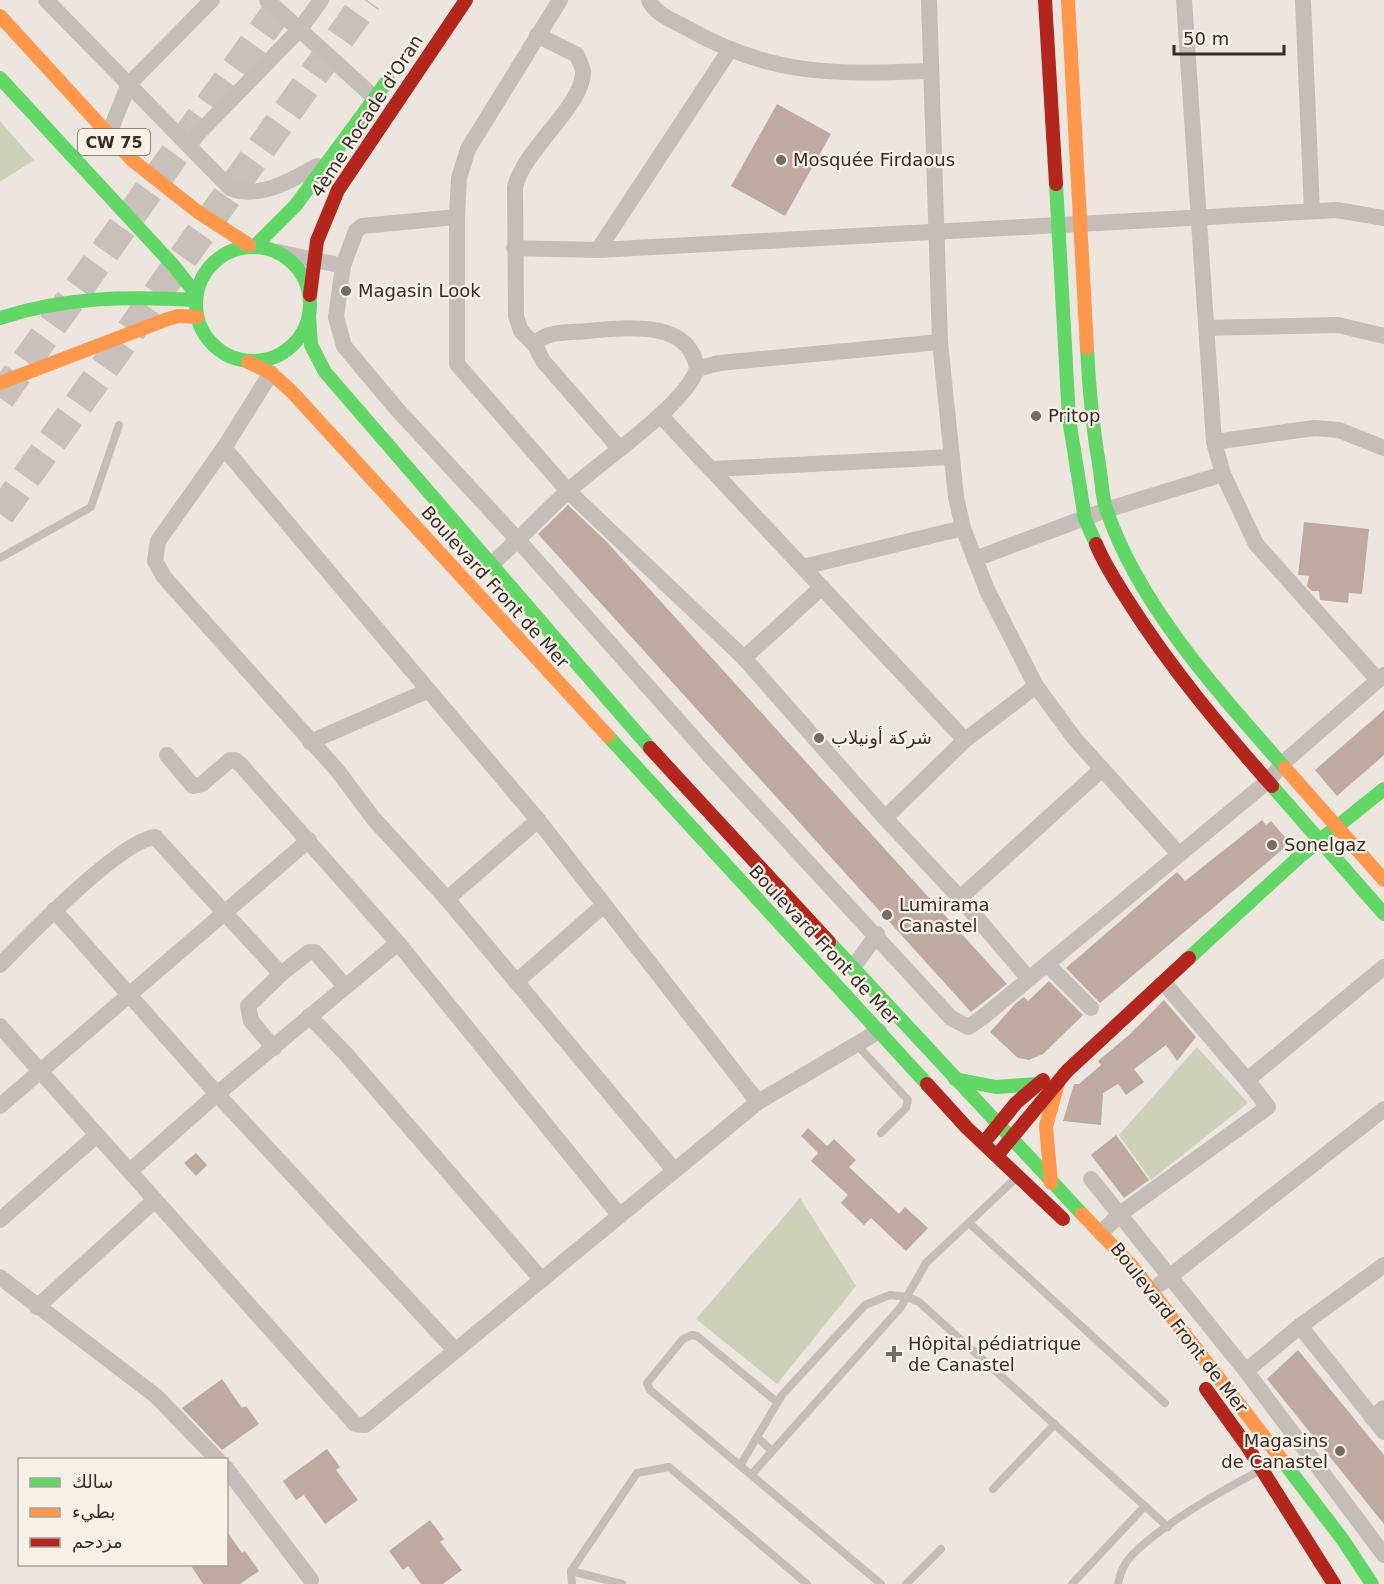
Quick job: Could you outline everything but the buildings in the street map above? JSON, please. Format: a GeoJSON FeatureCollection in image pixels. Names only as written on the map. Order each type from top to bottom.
{"type":"FeatureCollection","features":[{"type":"Feature","properties":{"kind":"main road","name":"4ème Rocade d'Oran"},"geometry":{"type":"LineString","coordinates":[[310,294],[311,260],[321,223],[338,190],[466,0]]}},
{"type":"Feature","properties":{"kind":"main road"},"geometry":{"type":"LineString","coordinates":[[1046,0],[1069,419],[1084,519],[1103,561],[1153,640],[1206,710],[1384,914]]}},
{"type":"Feature","properties":{"kind":"main road"},"geometry":{"type":"LineString","coordinates":[[1068,0],[1090,412],[1106,510],[1126,554],[1167,625],[1222,696],[1384,880]]}},
{"type":"Feature","properties":{"kind":"main road","name":"CW 75"},"geometry":{"type":"LineString","coordinates":[[0,16],[132,160],[166,187],[252,245]]}},
{"type":"Feature","properties":{"kind":"main road","name":"4ème Rocade d'Oran"},"geometry":{"type":"LineString","coordinates":[[252,245],[296,205],[396,69]]}},
{"type":"Feature","properties":{"kind":"main road"},"geometry":{"type":"LineString","coordinates":[[0,78],[173,265],[196,297]]}},
{"type":"Feature","properties":{"kind":"main road"},"geometry":{"type":"LineString","coordinates":[[309,316],[294,345],[280,355],[265,361],[248,362],[228,355],[210,343],[197,317],[196,297],[202,277],[213,262],[229,252],[252,245],[278,252],[299,270],[310,294],[311,345],[325,372],[643,740],[996,1125],[1101,1233],[1152,1290],[1343,1540],[1372,1584]]}},
{"type":"Feature","properties":{"kind":"main road"},"geometry":{"type":"LineString","coordinates":[[0,318],[63,300],[196,297]]}},
{"type":"Feature","properties":{"kind":"main road"},"geometry":{"type":"LineString","coordinates":[[0,382],[165,320],[178,316],[197,317]]}},
{"type":"Feature","properties":{"kind":"main road","name":"Boulevard Front de Mer"},"geometry":{"type":"LineString","coordinates":[[248,362],[271,373],[291,392],[983,1144],[1078,1233]]}},
{"type":"Feature","properties":{"kind":"main road"},"geometry":{"type":"LineString","coordinates":[[996,1157],[1067,1071],[1319,839],[1384,789]]}},
{"type":"Feature","properties":{"kind":"main road"},"geometry":{"type":"LineString","coordinates":[[955,1079],[1004,1088],[1037,1084],[1067,1071]]}},
{"type":"Feature","properties":{"kind":"main road"},"geometry":{"type":"LineString","coordinates":[[1051,1184],[1046,1126],[1059,1083]]}},
{"type":"Feature","properties":{"kind":"main road"},"geometry":{"type":"LineString","coordinates":[[983,1144],[996,1125],[1037,1084]]}},
{"type":"Feature","properties":{"kind":"main road"},"geometry":{"type":"LineString","coordinates":[[1017,1176],[1032,1163]]}},
{"type":"Feature","properties":{"kind":"main road","name":"Boulevard Front de Mer"},"geometry":{"type":"LineString","coordinates":[[1194,1374],[1262,1470],[1334,1584]]}},
{"type":"Feature","properties":{"kind":"street"},"geometry":{"type":"LineString","coordinates":[[46,0],[189,143],[224,183],[239,192],[270,189],[296,178],[327,160]]}},
{"type":"Feature","properties":{"kind":"street"},"geometry":{"type":"LineString","coordinates":[[108,136],[129,84],[212,0]]}},
{"type":"Feature","properties":{"kind":"street"},"geometry":{"type":"LineString","coordinates":[[267,0],[376,99]]}},
{"type":"Feature","properties":{"kind":"street"},"geometry":{"type":"LineString","coordinates":[[189,143],[300,28],[321,0]]}},
{"type":"Feature","properties":{"kind":"street"},"geometry":{"type":"LineString","coordinates":[[560,0],[468,149],[459,178],[458,364],[568,491],[744,658],[885,818],[960,898],[1028,978]]}},
{"type":"Feature","properties":{"kind":"street"},"geometry":{"type":"LineString","coordinates":[[649,0],[659,13],[729,51],[808,71],[930,71]]}},
{"type":"Feature","properties":{"kind":"street"},"geometry":{"type":"LineString","coordinates":[[929,0],[940,342],[956,497],[963,528],[987,590],[1036,687],[1075,739],[1178,853]]}},
{"type":"Feature","properties":{"kind":"street"},"geometry":{"type":"LineString","coordinates":[[457,217],[362,226],[356,231],[343,266],[336,317],[344,346],[395,407],[518,540],[706,752],[877,934],[951,1018],[968,1027],[1268,781],[1283,763],[1381,677],[1256,544],[1223,474],[1214,442],[1201,218],[1184,0]]}},
{"type":"Feature","properties":{"kind":"street"},"geometry":{"type":"LineString","coordinates":[[1303,0],[1312,211]]}},
{"type":"Feature","properties":{"kind":"street"},"geometry":{"type":"LineString","coordinates":[[537,35],[577,56],[583,70],[578,89],[517,177],[513,206],[516,316],[521,331],[535,345],[543,361],[620,449]]}},
{"type":"Feature","properties":{"kind":"street"},"geometry":{"type":"LineString","coordinates":[[598,250],[729,51]]}},
{"type":"Feature","properties":{"kind":"street"},"geometry":{"type":"LineString","coordinates":[[514,248],[598,250],[1337,210],[1384,218]]}},
{"type":"Feature","properties":{"kind":"street"},"geometry":{"type":"LineString","coordinates":[[278,252],[343,266]]}},
{"type":"Feature","properties":{"kind":"street"},"geometry":{"type":"LineString","coordinates":[[1206,328],[1338,325],[1384,336]]}},
{"type":"Feature","properties":{"kind":"street"},"geometry":{"type":"LineString","coordinates":[[491,565],[568,491],[660,415],[690,383],[697,369],[694,356],[686,343],[667,333],[647,329],[624,327],[553,335],[542,338],[535,345]]}},
{"type":"Feature","properties":{"kind":"street"},"geometry":{"type":"LineString","coordinates":[[697,369],[719,363],[940,342]]}},
{"type":"Feature","properties":{"kind":"street"},"geometry":{"type":"LineString","coordinates":[[271,373],[224,448],[158,542],[155,561],[164,577],[447,899],[674,1170]]}},
{"type":"Feature","properties":{"kind":"street"},"geometry":{"type":"LineString","coordinates":[[660,415],[713,469],[965,741]]}},
{"type":"Feature","properties":{"kind":"street"},"geometry":{"type":"LineString","coordinates":[[1214,442],[1314,428],[1339,430],[1384,448]]}},
{"type":"Feature","properties":{"kind":"street"},"geometry":{"type":"LineString","coordinates":[[224,448],[538,820],[758,1102]]}},
{"type":"Feature","properties":{"kind":"street"},"geometry":{"type":"LineString","coordinates":[[713,469],[952,457]]}},
{"type":"Feature","properties":{"kind":"street"},"geometry":{"type":"LineString","coordinates":[[975,560],[1106,510],[1223,474]]}},
{"type":"Feature","properties":{"kind":"street"},"geometry":{"type":"LineString","coordinates":[[803,567],[963,528]]}},
{"type":"Feature","properties":{"kind":"street"},"geometry":{"type":"LineString","coordinates":[[744,658],[822,586]]}},
{"type":"Feature","properties":{"kind":"street"},"geometry":{"type":"LineString","coordinates":[[885,818],[965,741],[1036,687]]}},
{"type":"Feature","properties":{"kind":"street"},"geometry":{"type":"LineString","coordinates":[[310,742],[427,691]]}},
{"type":"Feature","properties":{"kind":"street"},"geometry":{"type":"LineString","coordinates":[[167,755],[191,784],[197,786],[207,781],[228,761],[235,760],[309,840],[398,943],[620,1216]]}},
{"type":"Feature","properties":{"kind":"street"},"geometry":{"type":"LineString","coordinates":[[960,898],[1102,769]]}},
{"type":"Feature","properties":{"kind":"street"},"geometry":{"type":"LineString","coordinates":[[447,899],[538,820]]}},
{"type":"Feature","properties":{"kind":"street"},"geometry":{"type":"LineString","coordinates":[[0,965],[54,910],[136,843],[155,837],[281,974]]}},
{"type":"Feature","properties":{"kind":"street"},"geometry":{"type":"LineString","coordinates":[[0,1106],[309,840]]}},
{"type":"Feature","properties":{"kind":"street"},"geometry":{"type":"LineString","coordinates":[[516,982],[604,905]]}},
{"type":"Feature","properties":{"kind":"street"},"geometry":{"type":"LineString","coordinates":[[54,910],[217,1094],[454,1349]]}},
{"type":"Feature","properties":{"kind":"street"},"geometry":{"type":"LineString","coordinates":[[853,968],[877,934]]}},
{"type":"Feature","properties":{"kind":"street"},"geometry":{"type":"LineString","coordinates":[[131,1170],[217,1094],[398,943]]}},
{"type":"Feature","properties":{"kind":"street"},"geometry":{"type":"LineString","coordinates":[[274,1048],[251,1021],[248,1006],[281,974],[309,952],[315,952],[345,986]]}},
{"type":"Feature","properties":{"kind":"street"},"geometry":{"type":"LineString","coordinates":[[1047,964],[1091,1008]]}},
{"type":"Feature","properties":{"kind":"street"},"geometry":{"type":"LineString","coordinates":[[1247,1080],[1384,967]]}},
{"type":"Feature","properties":{"kind":"street"},"geometry":{"type":"LineString","coordinates":[[1101,1233],[1120,1214],[1268,1107],[1164,983]]}},
{"type":"Feature","properties":{"kind":"street"},"geometry":{"type":"LineString","coordinates":[[309,1016],[345,1053],[542,1280]]}},
{"type":"Feature","properties":{"kind":"street"},"geometry":{"type":"LineString","coordinates":[[0,1026],[131,1170],[155,1200],[355,1424],[368,1423],[454,1349],[542,1280],[758,1102],[879,1032]]}},
{"type":"Feature","properties":{"kind":"street"},"geometry":{"type":"LineString","coordinates":[[1152,1290],[1384,1109]]}},
{"type":"Feature","properties":{"kind":"street"},"geometry":{"type":"LineString","coordinates":[[0,1221],[97,1135]]}},
{"type":"Feature","properties":{"kind":"street"},"geometry":{"type":"LineString","coordinates":[[1091,1179],[1246,1371],[1384,1555]]}},
{"type":"Feature","properties":{"kind":"street"},"geometry":{"type":"LineString","coordinates":[[37,1307],[155,1200]]}},
{"type":"Feature","properties":{"kind":"street"},"geometry":{"type":"LineString","coordinates":[[1246,1371],[1300,1326],[1384,1265]]}},
{"type":"Feature","properties":{"kind":"street"},"geometry":{"type":"LineString","coordinates":[[0,1277],[156,1396],[216,1458]]}},
{"type":"Feature","properties":{"kind":"street"},"geometry":{"type":"LineString","coordinates":[[1300,1326],[1378,1413],[1384,1432]]}},
{"type":"Feature","properties":{"kind":"street"},"geometry":{"type":"LineString","coordinates":[[228,1471],[311,1580]]}},
{"type":"Feature","properties":{"kind":"lane"},"geometry":{"type":"LineString","coordinates":[[0,558],[91,507],[119,425]]}},
{"type":"Feature","properties":{"kind":"lane"},"geometry":{"type":"LineString","coordinates":[[857,1045],[908,1100],[906,1108],[880,1133]]}},
{"type":"Feature","properties":{"kind":"lane"},"geometry":{"type":"LineString","coordinates":[[752,1474],[908,1297],[926,1263],[1017,1176]]}},
{"type":"Feature","properties":{"kind":"lane"},"geometry":{"type":"LineString","coordinates":[[969,1224],[1165,1403]]}},
{"type":"Feature","properties":{"kind":"lane"},"geometry":{"type":"LineString","coordinates":[[741,1464],[787,1387],[865,1305],[890,1295],[908,1297],[919,1302],[1168,1527]]}},
{"type":"Feature","properties":{"kind":"lane"},"geometry":{"type":"LineString","coordinates":[[777,1402],[692,1335],[683,1339],[648,1379],[650,1390],[741,1464],[881,1584]]}},
{"type":"Feature","properties":{"kind":"lane"},"geometry":{"type":"LineString","coordinates":[[993,1490],[1055,1424]]}},
{"type":"Feature","properties":{"kind":"lane"},"geometry":{"type":"LineString","coordinates":[[757,1437],[772,1451]]}},
{"type":"Feature","properties":{"kind":"lane"},"geometry":{"type":"LineString","coordinates":[[572,1584],[572,1571],[638,1473],[669,1467],[807,1584]]}},
{"type":"Feature","properties":{"kind":"lane"},"geometry":{"type":"LineString","coordinates":[[1118,1584],[1125,1564],[1132,1555],[1168,1527],[1262,1470]]}},
{"type":"Feature","properties":{"kind":"lane"},"geometry":{"type":"LineString","coordinates":[[1072,1584],[1145,1506]]}},
{"type":"Feature","properties":{"kind":"lane"},"geometry":{"type":"LineString","coordinates":[[906,1584],[941,1549]]}},
{"type":"Feature","properties":{"kind":"lane"},"geometry":{"type":"LineString","coordinates":[[572,1571],[622,1584]]}},
{"type":"Feature","properties":{"kind":"green space"},"geometry":{"type":"Polygon","coordinates":[[[0,121],[34,160],[0,182],[0,121]]]}},
{"type":"Feature","properties":{"kind":"green space"},"geometry":{"type":"Polygon","coordinates":[[[1197,1047],[1248,1103],[1151,1180],[1119,1135],[1197,1047]]]}},
{"type":"Feature","properties":{"kind":"green space"},"geometry":{"type":"Polygon","coordinates":[[[800,1198],[856,1286],[777,1384],[696,1319],[800,1198]]]}},
{"type":"Feature","properties":{"kind":"tunnel"},"geometry":{"type":"LineString","coordinates":[[0,398],[285,0]]}},
{"type":"Feature","properties":{"kind":"tunnel"},"geometry":{"type":"LineString","coordinates":[[0,514],[367,0]]}},
{"type":"Feature","properties":{"kind":"traffic: fast"},"geometry":{"type":"LineString","coordinates":[[0,78],[173,265],[196,294]]}},
{"type":"Feature","properties":{"kind":"traffic: fast"},"geometry":{"type":"LineString","coordinates":[[256,245],[296,205],[388,80]]}},
{"type":"Feature","properties":{"kind":"traffic: fast"},"geometry":{"type":"LineString","coordinates":[[1056,184],[1069,419],[1085,519],[1096,544]]}},
{"type":"Feature","properties":{"kind":"traffic: fast"},"geometry":{"type":"LineString","coordinates":[[253,247],[275,251],[294,263],[306,282],[310,304],[306,326],[294,345],[275,357],[253,361],[231,357],[212,345],[200,326],[196,304],[200,282],[212,263],[231,251],[253,247]]}},
{"type":"Feature","properties":{"kind":"traffic: fast"},"geometry":{"type":"LineString","coordinates":[[0,318],[72,302],[121,298],[195,300]]}},
{"type":"Feature","properties":{"kind":"traffic: fast"},"geometry":{"type":"LineString","coordinates":[[309,316],[311,345],[325,372],[650,748]]}},
{"type":"Feature","properties":{"kind":"traffic: fast"},"geometry":{"type":"LineString","coordinates":[[1087,348],[1103,496],[1121,546],[1160,615],[1234,710],[1285,768]]}},
{"type":"Feature","properties":{"kind":"traffic: fast"},"geometry":{"type":"LineString","coordinates":[[608,736],[927,1084]]}},
{"type":"Feature","properties":{"kind":"traffic: fast"},"geometry":{"type":"LineString","coordinates":[[1272,786],[1384,914]]}},
{"type":"Feature","properties":{"kind":"traffic: fast"},"geometry":{"type":"LineString","coordinates":[[1189,958],[1299,857],[1384,789]]}},
{"type":"Feature","properties":{"kind":"traffic: fast"},"geometry":{"type":"LineString","coordinates":[[829,942],[1082,1214]]}},
{"type":"Feature","properties":{"kind":"traffic: fast"},"geometry":{"type":"LineString","coordinates":[[955,1079],[996,1087],[1037,1084]]}},
{"type":"Feature","properties":{"kind":"traffic: fast"},"geometry":{"type":"LineString","coordinates":[[1282,1460],[1343,1540],[1372,1584]]}},
{"type":"Feature","properties":{"kind":"traffic: slow"},"geometry":{"type":"LineString","coordinates":[[1068,0],[1087,348]]}},
{"type":"Feature","properties":{"kind":"traffic: slow"},"geometry":{"type":"LineString","coordinates":[[0,16],[132,160],[198,212],[249,245]]}},
{"type":"Feature","properties":{"kind":"traffic: slow"},"geometry":{"type":"LineString","coordinates":[[0,383],[165,320],[178,316],[197,317]]}},
{"type":"Feature","properties":{"kind":"traffic: slow"},"geometry":{"type":"LineString","coordinates":[[248,362],[271,373],[292,392],[608,736]]}},
{"type":"Feature","properties":{"kind":"traffic: slow"},"geometry":{"type":"LineString","coordinates":[[1285,768],[1384,880]]}},
{"type":"Feature","properties":{"kind":"traffic: slow"},"geometry":{"type":"LineString","coordinates":[[1051,1183],[1046,1126],[1058,1083]]}},
{"type":"Feature","properties":{"kind":"traffic: slow"},"geometry":{"type":"LineString","coordinates":[[1082,1214],[1132,1266],[1282,1460]]}},
{"type":"Feature","properties":{"kind":"traffic: jam"},"geometry":{"type":"LineString","coordinates":[[310,295],[317,241],[338,190],[466,0]]}},
{"type":"Feature","properties":{"kind":"traffic: jam"},"geometry":{"type":"LineString","coordinates":[[1045,0],[1056,184]]}},
{"type":"Feature","properties":{"kind":"traffic: jam"},"geometry":{"type":"LineString","coordinates":[[1096,544],[1116,582],[1163,652],[1272,786]]}},
{"type":"Feature","properties":{"kind":"traffic: jam"},"geometry":{"type":"LineString","coordinates":[[650,748],[829,942]]}},
{"type":"Feature","properties":{"kind":"traffic: jam"},"geometry":{"type":"LineString","coordinates":[[999,1153],[1067,1071],[1189,958]]}},
{"type":"Feature","properties":{"kind":"traffic: jam"},"geometry":{"type":"LineString","coordinates":[[986,1140],[1016,1103],[1043,1080]]}},
{"type":"Feature","properties":{"kind":"traffic: jam"},"geometry":{"type":"LineString","coordinates":[[927,1084],[967,1128],[1063,1219]]}},
{"type":"Feature","properties":{"kind":"traffic: jam"},"geometry":{"type":"LineString","coordinates":[[1206,1389],[1247,1446],[1334,1584]]}},
{"type":"Feature","properties":{"kind":"place","name":"Mosquée Firdaous"},"geometry":{"type":"Point","coordinates":[781,160]}},
{"type":"Feature","properties":{"kind":"place","name":"Magasin Look"},"geometry":{"type":"Point","coordinates":[346,291]}},
{"type":"Feature","properties":{"kind":"place","name":"Pritop"},"geometry":{"type":"Point","coordinates":[1036,416]}},
{"type":"Feature","properties":{"kind":"place","name":"شركة أونيلاب"},"geometry":{"type":"Point","coordinates":[819,738]}},
{"type":"Feature","properties":{"kind":"place","name":"Sonelgaz"},"geometry":{"type":"Point","coordinates":[1272,845]}},
{"type":"Feature","properties":{"kind":"place","name":"Lumirama Canastel"},"geometry":{"type":"Point","coordinates":[887,915]}},
{"type":"Feature","properties":{"kind":"place","name":"Hôpital pédiatrique de Canastel"},"geometry":{"type":"Point","coordinates":[894,1354]}},
{"type":"Feature","properties":{"kind":"place","name":"Magasins de Canastel"},"geometry":{"type":"Point","coordinates":[1340,1451]}}]}
